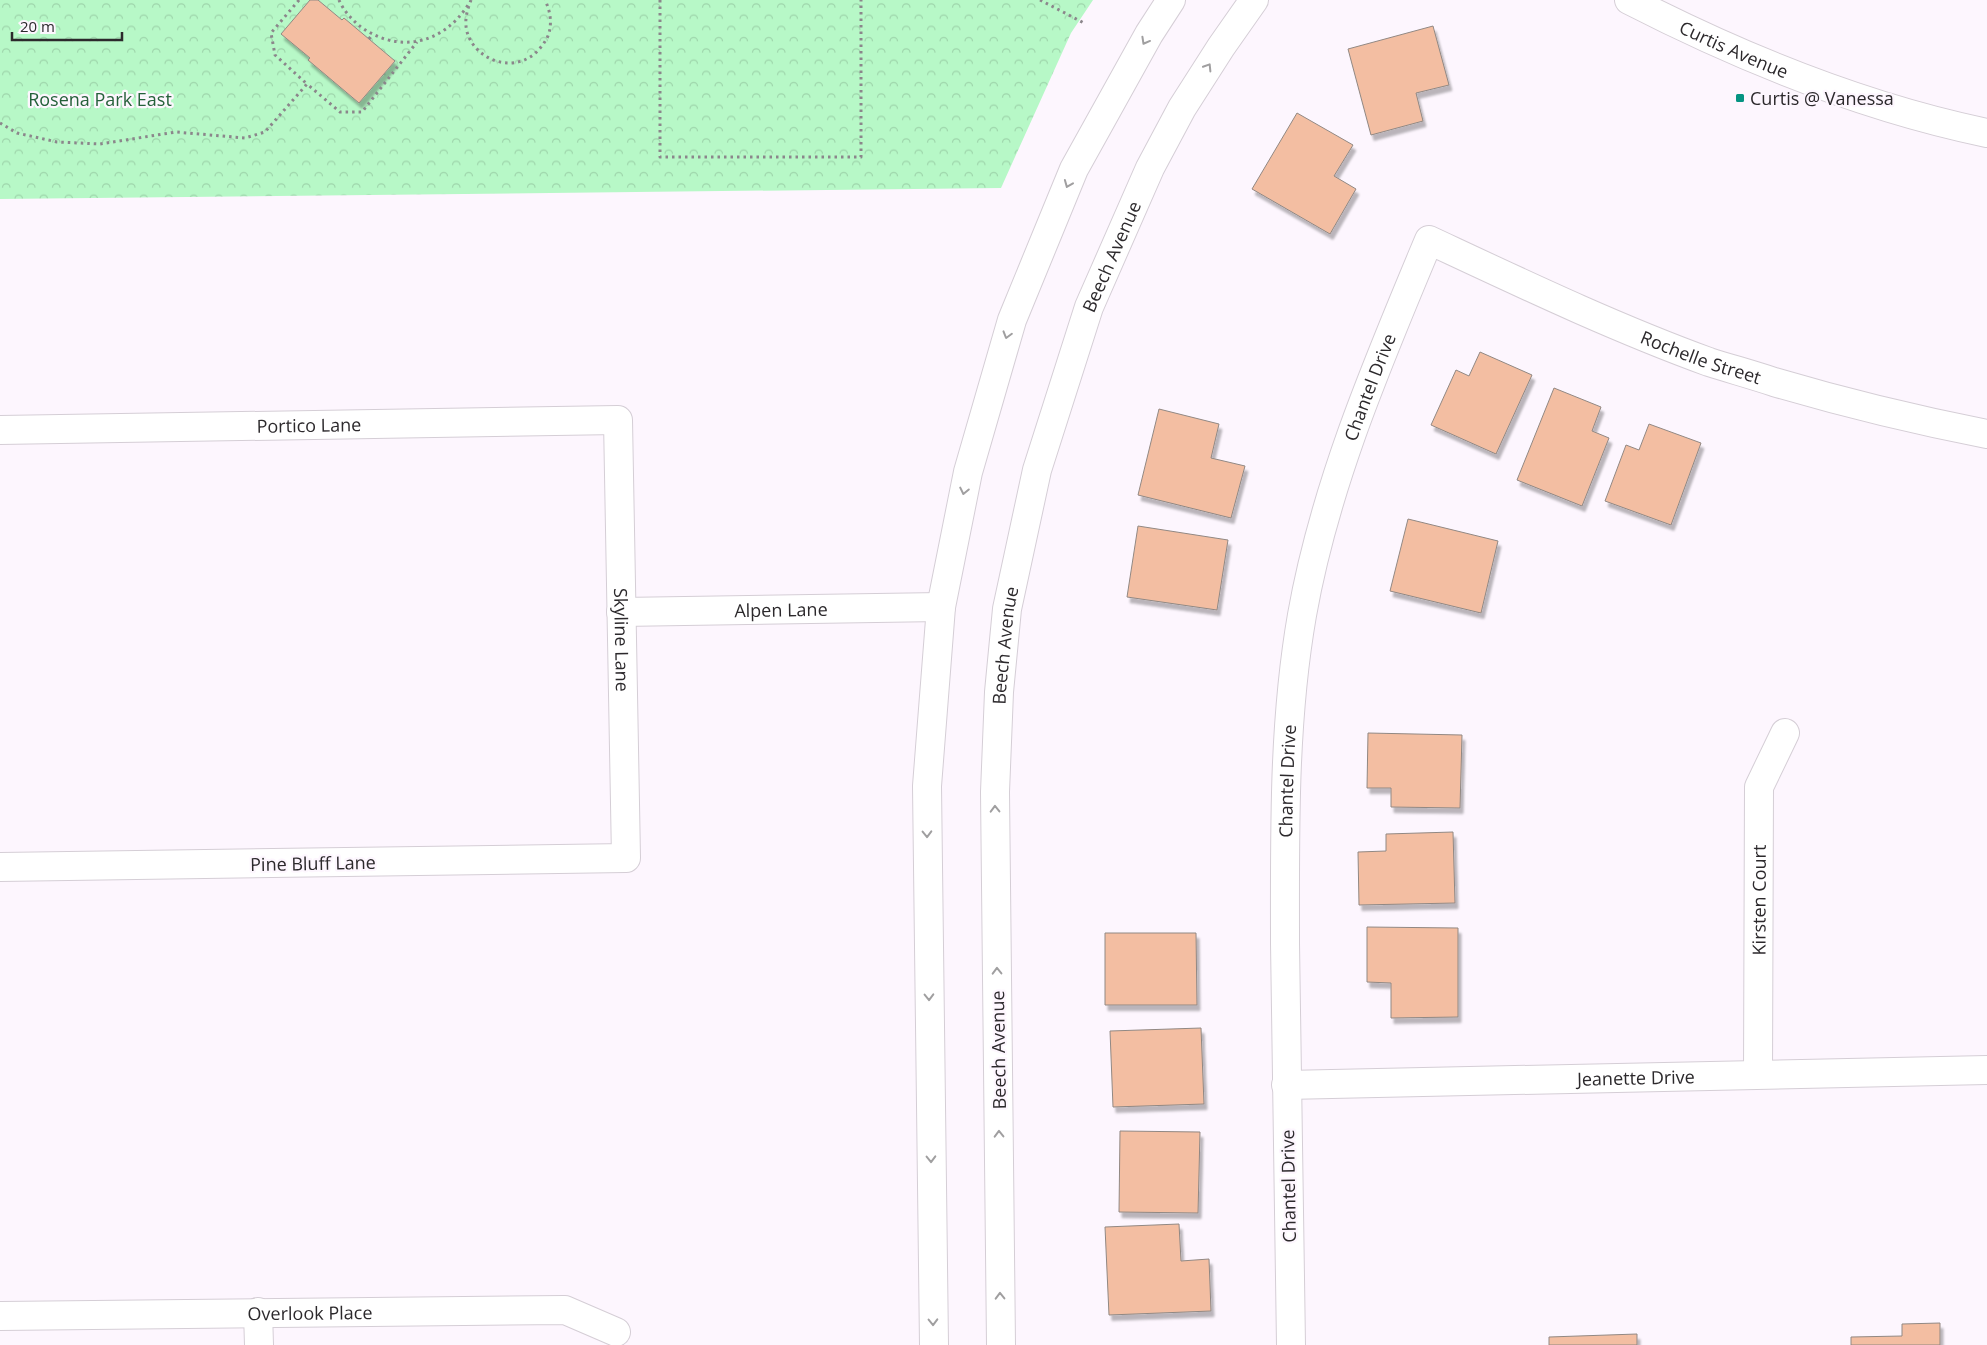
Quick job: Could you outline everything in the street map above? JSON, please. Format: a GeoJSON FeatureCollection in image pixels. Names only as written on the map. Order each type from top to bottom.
{"type":"FeatureCollection","features":[{"type":"Feature","properties":{"kind":"street"},"geometry":{"type":"LineString","coordinates":[[934,1345],[926,786],[941,607],[968,472],[1012,320],[1074,169],[1149,34],[1171,0]]}},
{"type":"Feature","properties":{"kind":"street","name":"Beech Avenue"},"geometry":{"type":"LineString","coordinates":[[1001,1345],[995,792],[999,692],[1007,609],[1037,470],[1089,307],[1150,168],[1182,108],[1220,47],[1254,0]]}},
{"type":"Feature","properties":{"kind":"street","name":"Curtis Avenue"},"geometry":{"type":"LineString","coordinates":[[1629,0],[1723,46],[1828,87],[1885,106],[1987,133]]}},
{"type":"Feature","properties":{"kind":"street","name":"Rochelle Street"},"geometry":{"type":"LineString","coordinates":[[1428,240],[1580,310],[1646,338],[1712,362],[1832,399],[1919,421],[1987,434]]}},
{"type":"Feature","properties":{"kind":"street","name":"Chantel Drive"},"geometry":{"type":"LineString","coordinates":[[1290,1345],[1286,1085],[1285,803],[1293,674],[1302,614],[1327,512],[1366,392],[1428,240]]}},
{"type":"Feature","properties":{"kind":"street","name":"Portico Lane"},"geometry":{"type":"LineString","coordinates":[[0,430],[618,420]]}},
{"type":"Feature","properties":{"kind":"street","name":"Skyline Lane"},"geometry":{"type":"LineString","coordinates":[[618,420],[626,858]]}},
{"type":"Feature","properties":{"kind":"street","name":"Alpen Lane"},"geometry":{"type":"LineString","coordinates":[[621,612],[941,607]]}},
{"type":"Feature","properties":{"kind":"street","name":"Kirsten Court"},"geometry":{"type":"LineString","coordinates":[[1758,1074],[1759,787],[1785,733]]}},
{"type":"Feature","properties":{"kind":"street","name":"Pine Bluff Lane"},"geometry":{"type":"LineString","coordinates":[[0,867],[626,858]]}},
{"type":"Feature","properties":{"kind":"street","name":"Jeanette Drive"},"geometry":{"type":"LineString","coordinates":[[1286,1085],[1987,1070]]}},
{"type":"Feature","properties":{"kind":"street","name":"Overlook Place"},"geometry":{"type":"LineString","coordinates":[[0,1316],[565,1310],[616,1332]]}},
{"type":"Feature","properties":{"kind":"street"},"geometry":{"type":"LineString","coordinates":[[258,1312],[259,1345]]}},
{"type":"Feature","properties":{"kind":"path"},"geometry":{"type":"LineString","coordinates":[[299,0],[271,33],[275,55],[340,112],[362,112],[417,42]]}},
{"type":"Feature","properties":{"kind":"path"},"geometry":{"type":"LineString","coordinates":[[339,0],[354,22],[372,34],[394,42],[417,42],[440,34],[459,20],[471,0]]}},
{"type":"Feature","properties":{"kind":"path"},"geometry":{"type":"LineString","coordinates":[[471,0],[467,12],[466,26],[470,40],[478,51],[489,59],[503,63],[517,62],[530,58],[541,48],[548,36],[551,23],[550,9],[545,0]]}},
{"type":"Feature","properties":{"kind":"path"},"geometry":{"type":"LineString","coordinates":[[660,0],[660,158],[861,157],[861,0]]}},
{"type":"Feature","properties":{"kind":"path"},"geometry":{"type":"LineString","coordinates":[[1040,0],[1084,23]]}},
{"type":"Feature","properties":{"kind":"path"},"geometry":{"type":"LineString","coordinates":[[369,39],[372,34]]}},
{"type":"Feature","properties":{"kind":"path"},"geometry":{"type":"LineString","coordinates":[[0,122],[17,133],[57,142],[100,144],[176,132],[245,138],[265,132],[307,84]]}},
{"type":"Feature","properties":{"kind":"green space","name":"Rosena Park East"},"geometry":{"type":"Polygon","coordinates":[[[0,0],[1093,0],[1071,33],[1001,188],[0,199],[0,0]]]}},
{"type":"Feature","properties":{"kind":"building"},"geometry":{"type":"Polygon","coordinates":[[[310,0],[318,0],[342,20],[344,18],[395,61],[359,103],[308,60],[310,58],[281,34],[310,0]]]}},
{"type":"Feature","properties":{"kind":"building"},"geometry":{"type":"Polygon","coordinates":[[[1433,26],[1449,85],[1416,93],[1423,121],[1371,135],[1348,49],[1433,26]]]}},
{"type":"Feature","properties":{"kind":"building"},"geometry":{"type":"Polygon","coordinates":[[[1297,113],[1353,145],[1334,176],[1356,189],[1330,234],[1252,189],[1297,113]]]}},
{"type":"Feature","properties":{"kind":"building"},"geometry":{"type":"Polygon","coordinates":[[[1480,352],[1532,375],[1496,454],[1431,425],[1456,370],[1469,376],[1480,352]]]}},
{"type":"Feature","properties":{"kind":"building"},"geometry":{"type":"Polygon","coordinates":[[[1554,388],[1601,407],[1592,431],[1609,438],[1582,506],[1517,480],[1554,388]]]}},
{"type":"Feature","properties":{"kind":"building"},"geometry":{"type":"Polygon","coordinates":[[[1159,409],[1219,424],[1211,458],[1245,466],[1231,518],[1138,495],[1159,409]]]}},
{"type":"Feature","properties":{"kind":"building"},"geometry":{"type":"Polygon","coordinates":[[[1649,424],[1701,443],[1671,525],[1605,501],[1626,445],[1639,450],[1649,424]]]}},
{"type":"Feature","properties":{"kind":"building"},"geometry":{"type":"Polygon","coordinates":[[[1408,519],[1498,541],[1481,613],[1390,591],[1408,519]]]}},
{"type":"Feature","properties":{"kind":"building"},"geometry":{"type":"Polygon","coordinates":[[[1138,526],[1228,540],[1217,610],[1127,597],[1138,526]]]}},
{"type":"Feature","properties":{"kind":"building"},"geometry":{"type":"Polygon","coordinates":[[[1368,733],[1462,735],[1460,808],[1391,807],[1391,788],[1367,788],[1368,733]]]}},
{"type":"Feature","properties":{"kind":"building"},"geometry":{"type":"Polygon","coordinates":[[[1453,832],[1455,903],[1359,905],[1358,852],[1386,851],[1386,834],[1453,832]]]}},
{"type":"Feature","properties":{"kind":"building"},"geometry":{"type":"Polygon","coordinates":[[[1367,927],[1458,928],[1458,1017],[1391,1018],[1391,983],[1367,982],[1367,927]]]}},
{"type":"Feature","properties":{"kind":"building"},"geometry":{"type":"Polygon","coordinates":[[[1105,933],[1196,933],[1197,1005],[1105,1005],[1105,933]]]}},
{"type":"Feature","properties":{"kind":"building"},"geometry":{"type":"Polygon","coordinates":[[[1201,1028],[1204,1104],[1113,1107],[1110,1031],[1201,1028]]]}},
{"type":"Feature","properties":{"kind":"building"},"geometry":{"type":"Polygon","coordinates":[[[1120,1131],[1200,1132],[1198,1213],[1119,1212],[1120,1131]]]}},
{"type":"Feature","properties":{"kind":"building"},"geometry":{"type":"Polygon","coordinates":[[[1179,1224],[1181,1261],[1209,1259],[1211,1311],[1109,1315],[1105,1227],[1179,1224]]]}},
{"type":"Feature","properties":{"kind":"building"},"geometry":{"type":"Polygon","coordinates":[[[1940,1323],[1940,1345],[1851,1345],[1851,1337],[1902,1336],[1902,1324],[1940,1323]]]}},
{"type":"Feature","properties":{"kind":"building"},"geometry":{"type":"Polygon","coordinates":[[[1637,1334],[1637,1345],[1549,1345],[1549,1337],[1637,1334]]]}},
{"type":"Feature","properties":{"kind":"place","name":"Curtis @ Vanessa"},"geometry":{"type":"Point","coordinates":[1740,98]}}]}
